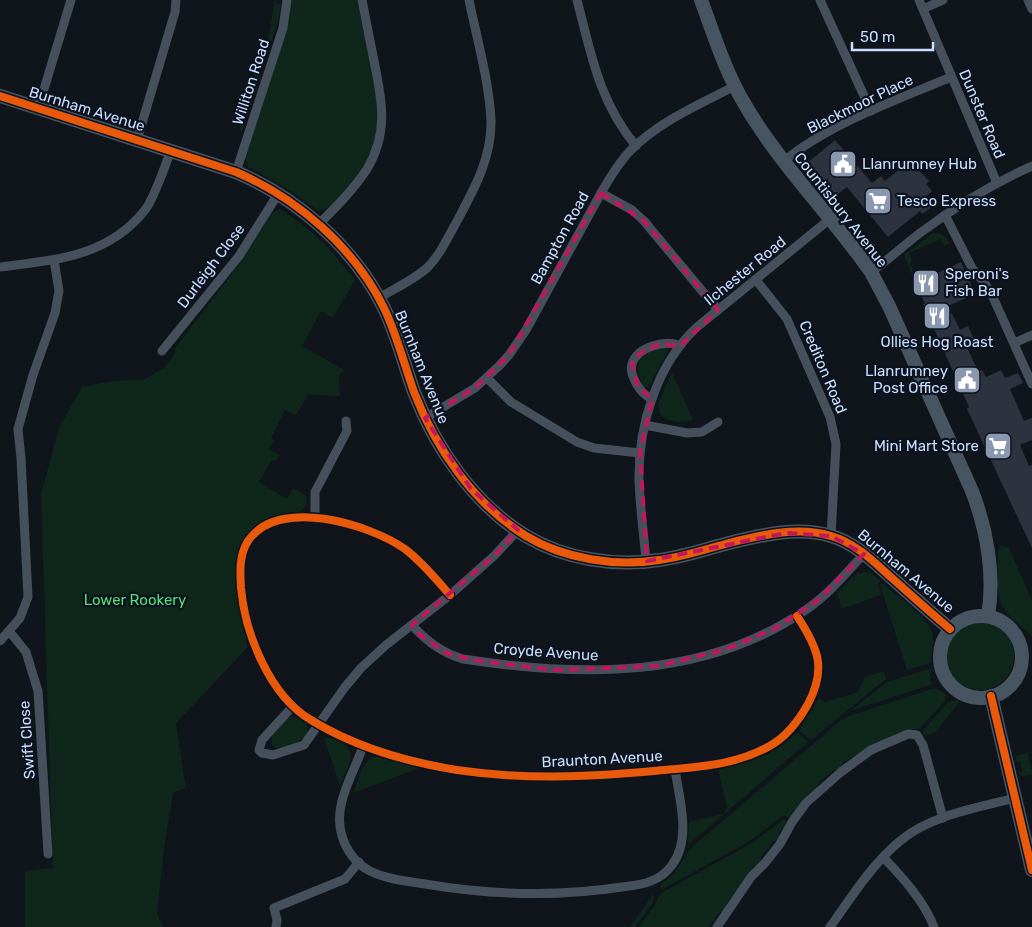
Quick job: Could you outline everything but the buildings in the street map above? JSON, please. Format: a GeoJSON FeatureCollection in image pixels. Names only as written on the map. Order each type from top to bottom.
{"type":"FeatureCollection","features":[{"type":"Feature","properties":{"kind":"street"},"geometry":{"type":"LineString","coordinates":[[38,109],[71,0]]}},
{"type":"Feature","properties":{"kind":"street"},"geometry":{"type":"LineString","coordinates":[[137,140],[175,12],[176,0]]}},
{"type":"Feature","properties":{"kind":"street","name":"Williton Road"},"geometry":{"type":"LineString","coordinates":[[236,172],[283,28],[287,0]]}},
{"type":"Feature","properties":{"kind":"street"},"geometry":{"type":"LineString","coordinates":[[319,224],[358,182],[367,168],[380,136],[382,102],[362,0]]}},
{"type":"Feature","properties":{"kind":"street"},"geometry":{"type":"LineString","coordinates":[[378,298],[419,274],[433,262],[484,167],[490,138],[490,104],[469,0]]}},
{"type":"Feature","properties":{"kind":"street"},"geometry":{"type":"LineString","coordinates":[[577,0],[604,98],[621,127],[636,146]]}},
{"type":"Feature","properties":{"kind":"street","name":"Countisbury Avenue"},"geometry":{"type":"LineString","coordinates":[[701,0],[735,86],[762,132],[783,162],[871,272],[914,360],[978,507],[988,551],[990,583],[988,616]]}},
{"type":"Feature","properties":{"kind":"street"},"geometry":{"type":"LineString","coordinates":[[820,0],[871,112]]}},
{"type":"Feature","properties":{"kind":"street"},"geometry":{"type":"LineString","coordinates":[[921,4],[943,0]]}},
{"type":"Feature","properties":{"kind":"street"},"geometry":{"type":"LineString","coordinates":[[1028,0],[1032,9]]}},
{"type":"Feature","properties":{"kind":"street","name":"Dunster Road"},"geometry":{"type":"LineString","coordinates":[[921,4],[997,183]]}},
{"type":"Feature","properties":{"kind":"street","name":"Blackmoor Place"},"geometry":{"type":"LineString","coordinates":[[783,162],[843,124],[951,77]]}},
{"type":"Feature","properties":{"kind":"street","name":"Bampton Road"},"geometry":{"type":"LineString","coordinates":[[425,418],[463,396],[487,378],[509,355],[526,330],[601,193],[621,161],[656,129],[684,112],[735,86]]}},
{"type":"Feature","properties":{"kind":"street","name":"Burnham Avenue"},"geometry":{"type":"LineString","coordinates":[[0,96],[236,172],[278,194],[319,224],[356,265],[378,298],[392,328],[425,418],[444,453],[471,489],[518,530],[535,541],[577,556],[612,561],[646,561],[672,558],[759,536],[812,532],[832,536],[847,542],[864,554],[950,629]]}},
{"type":"Feature","properties":{"kind":"street"},"geometry":{"type":"LineString","coordinates":[[0,266],[54,260],[82,254],[108,242],[129,226],[146,209],[171,150]]}},
{"type":"Feature","properties":{"kind":"street"},"geometry":{"type":"LineString","coordinates":[[871,272],[962,203],[1032,166]]}},
{"type":"Feature","properties":{"kind":"street"},"geometry":{"type":"LineString","coordinates":[[601,193],[632,210],[644,221],[718,310]]}},
{"type":"Feature","properties":{"kind":"street","name":"Durleigh Close"},"geometry":{"type":"LineString","coordinates":[[162,351],[239,256],[278,194]]}},
{"type":"Feature","properties":{"kind":"street"},"geometry":{"type":"LineString","coordinates":[[945,215],[972,268],[992,295],[1032,384]]}},
{"type":"Feature","properties":{"kind":"street","name":"Ilchester Road"},"geometry":{"type":"LineString","coordinates":[[646,561],[639,480],[640,452],[652,398],[666,368],[689,334],[830,220]]}},
{"type":"Feature","properties":{"kind":"street"},"geometry":{"type":"LineString","coordinates":[[0,641],[20,618],[28,598],[22,466],[18,428],[33,375],[55,313],[59,291],[54,260]]}},
{"type":"Feature","properties":{"kind":"street","name":"Crediton Road"},"geometry":{"type":"LineString","coordinates":[[756,280],[787,319],[830,417],[836,444],[832,536]]}},
{"type":"Feature","properties":{"kind":"street"},"geometry":{"type":"LineString","coordinates":[[1014,343],[1032,335]]}},
{"type":"Feature","properties":{"kind":"street"},"geometry":{"type":"LineString","coordinates":[[652,398],[642,393],[635,382],[631,370],[635,358],[640,353],[661,344],[672,343],[680,346]]}},
{"type":"Feature","properties":{"kind":"street"},"geometry":{"type":"LineString","coordinates":[[487,378],[511,402],[577,442],[594,448],[640,452]]}},
{"type":"Feature","properties":{"kind":"street"},"geometry":{"type":"LineString","coordinates":[[315,518],[315,492],[347,431],[346,421]]}},
{"type":"Feature","properties":{"kind":"street"},"geometry":{"type":"LineString","coordinates":[[645,425],[687,433],[702,432],[718,422]]}},
{"type":"Feature","properties":{"kind":"street","name":"Braunton Avenue"},"geometry":{"type":"LineString","coordinates":[[450,595],[422,564],[403,548],[359,527],[315,518],[293,518],[272,522],[264,526],[256,532],[245,546],[240,566],[245,612],[255,644],[264,666],[299,712],[319,725],[363,746],[441,767],[510,776],[580,777],[720,764],[771,745],[795,725],[813,693],[820,670],[812,641],[797,616]]}},
{"type":"Feature","properties":{"kind":"street"},"geometry":{"type":"LineString","coordinates":[[293,706],[262,740],[259,750],[262,753],[273,755],[304,745],[345,687],[361,668],[450,595],[495,555],[518,530]]}},
{"type":"Feature","properties":{"kind":"street","name":"Croyde Avenue"},"geometry":{"type":"LineString","coordinates":[[412,625],[419,634],[438,648],[463,659],[554,670],[613,670],[664,665],[724,650],[760,636],[797,616],[833,587],[864,554]]}},
{"type":"Feature","properties":{"kind":"street"},"geometry":{"type":"LineString","coordinates":[[988,616],[999,620],[1013,631],[1027,651],[1016,678],[1005,690],[991,696],[976,698],[956,690],[947,680],[940,662],[940,650],[943,640],[950,629],[968,618],[988,616]]}},
{"type":"Feature","properties":{"kind":"street","name":"Swift Close"},"geometry":{"type":"LineString","coordinates":[[10,631],[26,652],[38,692],[48,854]]}},
{"type":"Feature","properties":{"kind":"street"},"geometry":{"type":"LineString","coordinates":[[991,696],[1032,870]]}},
{"type":"Feature","properties":{"kind":"street"},"geometry":{"type":"LineString","coordinates":[[717,927],[751,877],[780,844],[792,822],[806,803],[841,772],[870,750],[908,734],[917,735],[923,745],[943,818]]}},
{"type":"Feature","properties":{"kind":"street"},"geometry":{"type":"LineString","coordinates":[[363,746],[341,802],[339,814],[339,826],[346,848],[358,862],[370,871],[390,878],[440,887],[490,892],[533,893],[606,889],[651,882],[659,878],[672,864],[679,853],[682,843],[682,821],[675,769]]}},
{"type":"Feature","properties":{"kind":"street"},"geometry":{"type":"LineString","coordinates":[[830,927],[884,858],[910,834],[943,818],[1015,798]]}},
{"type":"Feature","properties":{"kind":"street"},"geometry":{"type":"LineString","coordinates":[[884,858],[911,889],[928,913],[934,927]]}},
{"type":"Feature","properties":{"kind":"street"},"geometry":{"type":"LineString","coordinates":[[276,927],[277,920],[274,908],[344,880],[358,862]]}},
{"type":"Feature","properties":{"kind":"highlighted area"},"geometry":{"type":"Polygon","coordinates":[[[601,193],[644,221],[718,310],[680,346],[661,344],[640,353],[632,363],[638,387],[652,399],[640,453],[647,561],[786,533],[831,536],[864,554],[818,600],[776,628],[724,650],[657,666],[554,670],[474,660],[446,653],[419,634],[412,625],[495,555],[518,530],[471,489],[425,418],[475,388],[509,355],[601,193]]]}},
{"type":"Feature","properties":{"kind":"green space"},"geometry":{"type":"Polygon","coordinates":[[[275,0],[277,4],[281,4],[278,21],[263,67],[259,66],[269,35],[275,0]]]}},
{"type":"Feature","properties":{"kind":"green space"},"geometry":{"type":"Polygon","coordinates":[[[291,0],[357,0],[377,99],[376,129],[373,144],[367,158],[359,173],[337,199],[327,208],[318,211],[297,195],[248,167],[245,157],[289,23],[291,0]]]}},
{"type":"Feature","properties":{"kind":"green space"},"geometry":{"type":"Polygon","coordinates":[[[257,69],[262,71],[242,132],[240,122],[257,69]]]}},
{"type":"Feature","properties":{"kind":"green space","name":"Lower Rookery"},"geometry":{"type":"Polygon","coordinates":[[[280,209],[321,241],[355,280],[333,318],[321,311],[302,346],[344,370],[339,375],[340,396],[308,395],[296,415],[285,410],[271,438],[274,440],[269,449],[279,455],[275,461],[272,460],[259,482],[287,499],[293,488],[307,496],[306,505],[297,513],[265,521],[247,535],[239,551],[247,648],[176,723],[186,788],[173,793],[164,849],[157,913],[163,927],[25,927],[25,871],[53,868],[41,494],[59,428],[82,387],[113,381],[145,379],[165,367],[174,354],[176,347],[231,275],[271,215],[280,209]]]}},
{"type":"Feature","properties":{"kind":"green space"},"geometry":{"type":"Polygon","coordinates":[[[933,233],[943,235],[949,243],[944,246],[941,239],[909,253],[912,260],[910,264],[913,270],[911,274],[904,255],[933,233]]]}},
{"type":"Feature","properties":{"kind":"green space"},"geometry":{"type":"Polygon","coordinates":[[[664,346],[670,347],[648,388],[644,387],[638,371],[640,360],[649,353],[664,346]]]}},
{"type":"Feature","properties":{"kind":"green space"},"geometry":{"type":"Polygon","coordinates":[[[672,372],[693,420],[675,422],[663,417],[660,413],[658,404],[672,372]]]}},
{"type":"Feature","properties":{"kind":"green space"},"geometry":{"type":"Polygon","coordinates":[[[1001,545],[1009,548],[1032,601],[1032,636],[1010,616],[1001,603],[997,573],[998,551],[1001,545]]]}},
{"type":"Feature","properties":{"kind":"green space"},"geometry":{"type":"Polygon","coordinates":[[[870,572],[880,580],[878,584],[881,595],[842,609],[837,593],[857,573],[870,572]]]}},
{"type":"Feature","properties":{"kind":"green space"},"geometry":{"type":"Polygon","coordinates":[[[882,583],[918,613],[930,627],[933,637],[931,662],[928,664],[907,670],[880,585],[882,583]]]}},
{"type":"Feature","properties":{"kind":"green space"},"geometry":{"type":"Polygon","coordinates":[[[980,622],[993,625],[1004,632],[1011,643],[1014,656],[1011,669],[1004,680],[993,687],[980,690],[967,687],[956,680],[949,669],[946,656],[949,643],[956,632],[967,625],[980,622]]]}},
{"type":"Feature","properties":{"kind":"green space"},"geometry":{"type":"Polygon","coordinates":[[[932,669],[930,675],[932,684],[850,711],[887,682],[932,669]]]}},
{"type":"Feature","properties":{"kind":"green space"},"geometry":{"type":"Polygon","coordinates":[[[884,671],[886,679],[811,740],[799,731],[819,698],[825,702],[858,692],[865,677],[884,671]]]}},
{"type":"Feature","properties":{"kind":"green space"},"geometry":{"type":"Polygon","coordinates":[[[935,688],[946,694],[945,701],[920,728],[907,730],[873,745],[851,758],[843,763],[843,767],[834,770],[818,783],[815,793],[810,793],[790,818],[784,815],[750,841],[663,889],[660,888],[661,884],[673,875],[691,848],[840,721],[849,716],[935,688]]]}},
{"type":"Feature","properties":{"kind":"green space"},"geometry":{"type":"Polygon","coordinates":[[[956,700],[959,702],[936,732],[924,736],[923,731],[947,703],[956,700]]]}},
{"type":"Feature","properties":{"kind":"green space"},"geometry":{"type":"Polygon","coordinates":[[[293,717],[305,721],[308,733],[294,745],[276,748],[272,745],[272,736],[288,718],[293,717]]]}},
{"type":"Feature","properties":{"kind":"green space"},"geometry":{"type":"Polygon","coordinates":[[[797,732],[808,742],[689,844],[689,822],[723,814],[727,807],[718,770],[740,765],[770,753],[797,732]]]}},
{"type":"Feature","properties":{"kind":"green space"},"geometry":{"type":"Polygon","coordinates":[[[327,737],[345,746],[351,756],[340,786],[324,738],[327,737]]]}},
{"type":"Feature","properties":{"kind":"green space"},"geometry":{"type":"Polygon","coordinates":[[[1028,753],[1032,774],[1020,777],[1019,772],[1023,772],[1020,761],[1017,762],[1015,756],[1028,753]]]}},
{"type":"Feature","properties":{"kind":"green space"},"geometry":{"type":"Polygon","coordinates":[[[374,757],[419,768],[353,793],[363,768],[374,757]]]}},
{"type":"Feature","properties":{"kind":"green space"},"geometry":{"type":"Polygon","coordinates":[[[784,819],[787,822],[779,833],[780,837],[777,841],[773,841],[761,857],[762,860],[759,865],[755,865],[726,904],[727,908],[724,912],[720,912],[709,927],[639,927],[661,893],[752,843],[784,819]]]}},
{"type":"Feature","properties":{"kind":"green space"},"geometry":{"type":"Polygon","coordinates":[[[648,890],[654,897],[653,903],[635,927],[630,927],[652,896],[648,890]]]}},
{"type":"Feature","properties":{"kind":"cycle path"},"geometry":{"type":"LineString","coordinates":[[0,96],[236,172],[259,183],[302,210],[340,245],[372,286],[389,318],[423,413],[445,454],[490,508],[526,536],[573,556],[608,562],[642,562],[677,557],[767,535],[793,532],[818,533],[849,543],[865,554],[950,629]]}},
{"type":"Feature","properties":{"kind":"cycle path"},"geometry":{"type":"LineString","coordinates":[[450,595],[423,565],[405,549],[370,531],[324,519],[301,517],[280,520],[262,527],[245,546],[240,570],[243,606],[254,644],[272,680],[283,696],[296,709],[328,730],[363,746],[419,763],[482,773],[531,776],[629,773],[715,764],[745,757],[759,751],[784,736],[801,716],[814,691],[817,680],[818,658],[815,648],[797,616]]}},
{"type":"Feature","properties":{"kind":"cycle path"},"geometry":{"type":"LineString","coordinates":[[991,696],[1032,870]]}},
{"type":"Feature","properties":{"kind":"place","name":"Llanrumney Hub"},"geometry":{"type":"Point","coordinates":[843,164]}},
{"type":"Feature","properties":{"kind":"place","name":"Tesco Express"},"geometry":{"type":"Point","coordinates":[878,201]}},
{"type":"Feature","properties":{"kind":"place","name":"Speroni's Fish Bar"},"geometry":{"type":"Point","coordinates":[926,283]}},
{"type":"Feature","properties":{"kind":"place","name":"Ollies Hog Roast"},"geometry":{"type":"Point","coordinates":[937,316]}},
{"type":"Feature","properties":{"kind":"place","name":"Llanrumney Post Office"},"geometry":{"type":"Point","coordinates":[967,380]}},
{"type":"Feature","properties":{"kind":"place","name":"Mini Mart Store"},"geometry":{"type":"Point","coordinates":[998,446]}}]}
